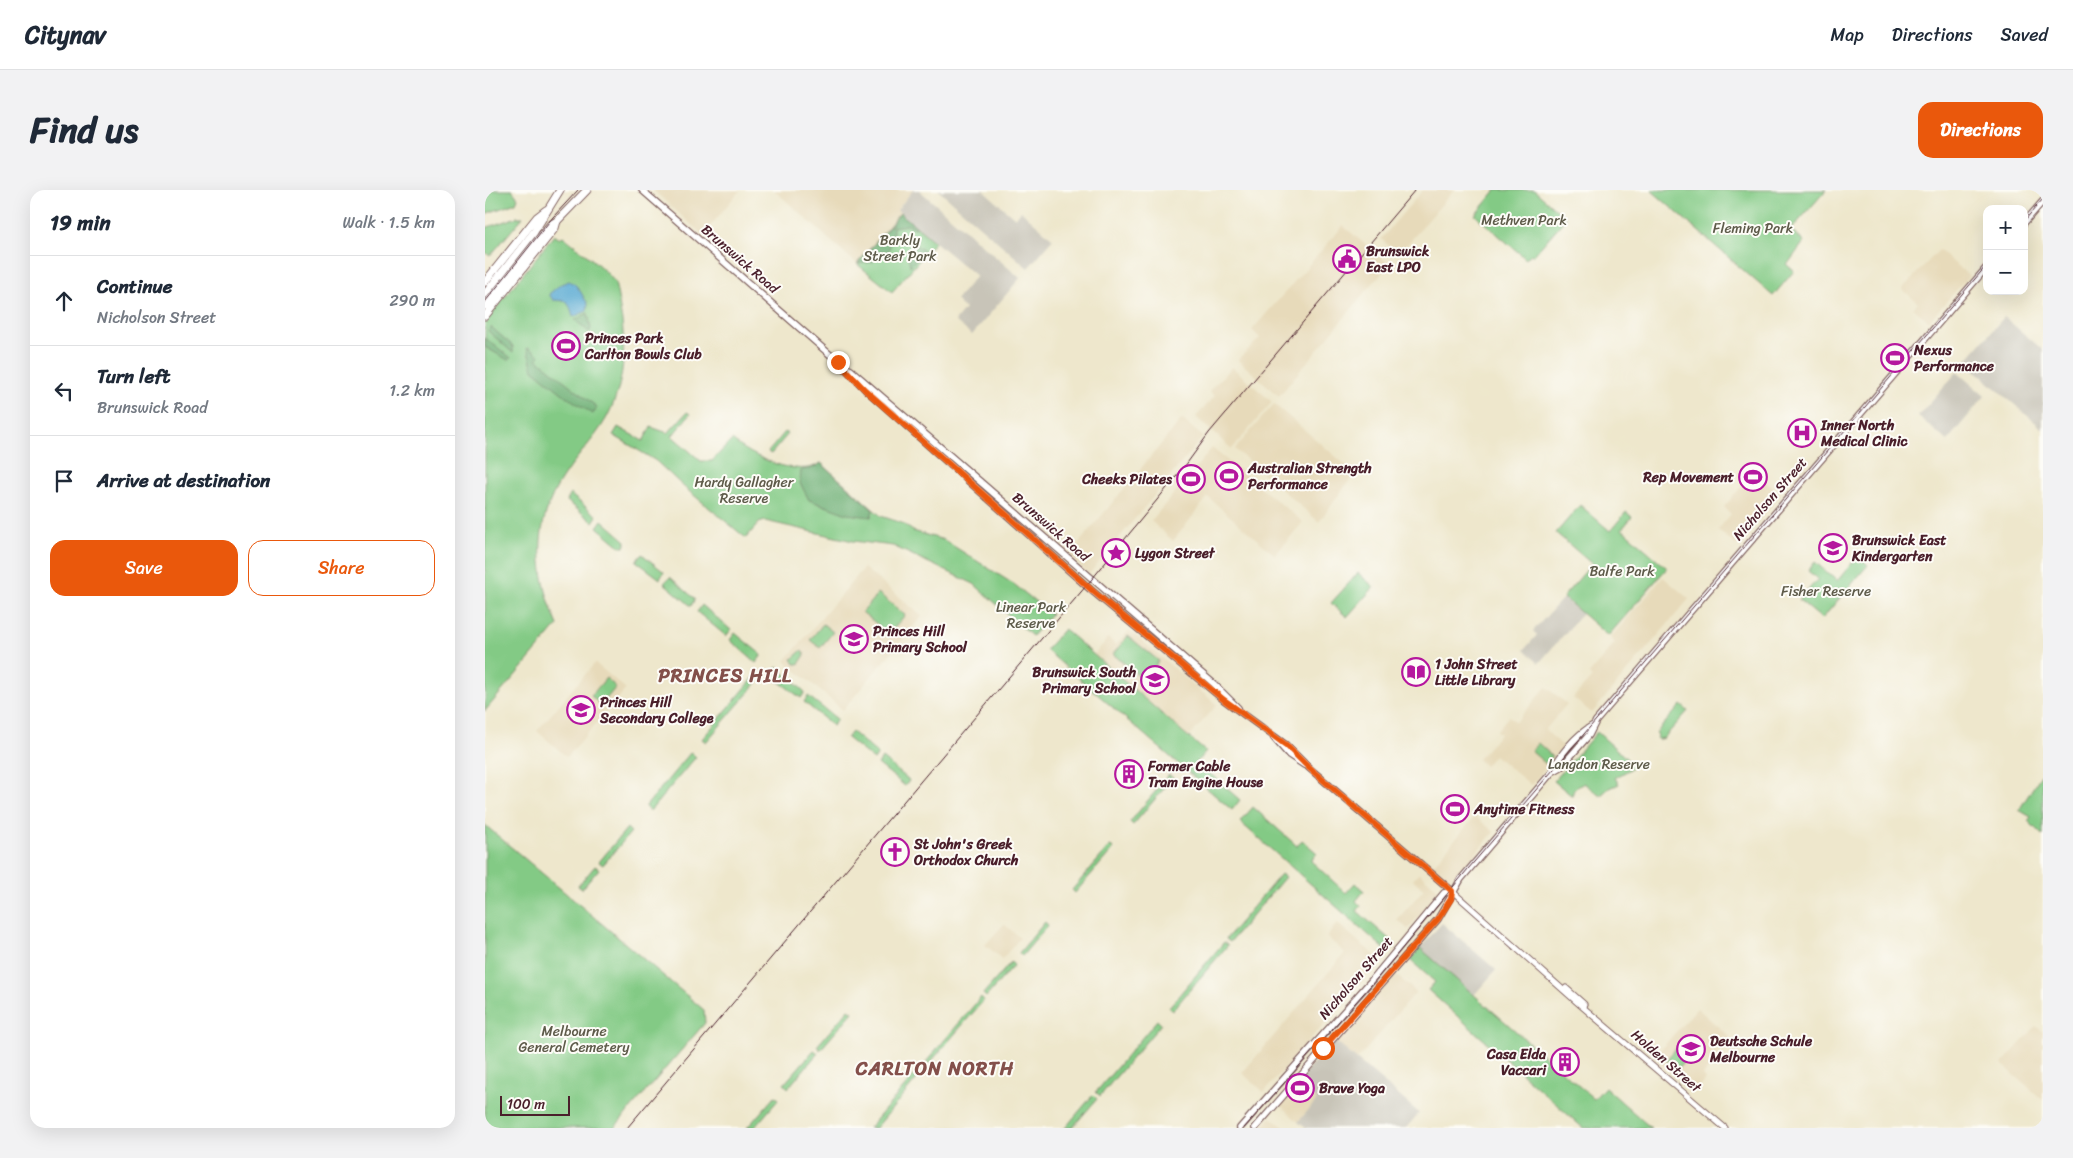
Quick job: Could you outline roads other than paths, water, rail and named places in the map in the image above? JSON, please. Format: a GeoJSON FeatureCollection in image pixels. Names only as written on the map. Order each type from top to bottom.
{"type":"FeatureCollection","features":[{"type":"Feature","properties":{"kind":"highway"},"geometry":{"type":"LineString","coordinates":[[485,316],[537,217],[546,210],[560,190]]}},
{"type":"Feature","properties":{"kind":"highway"},"geometry":{"type":"LineString","coordinates":[[485,294],[550,225],[557,221],[587,190]]}},
{"type":"Feature","properties":{"kind":"highway"},"geometry":{"type":"LineString","coordinates":[[485,282],[509,270]]}},
{"type":"Feature","properties":{"kind":"highway"},"geometry":{"type":"LineString","coordinates":[[485,306],[509,270]]}},
{"type":"Feature","properties":{"kind":"main road","name":"Brunswick Road"},"geometry":{"type":"LineString","coordinates":[[642,190],[843,366],[865,390],[1051,555],[1233,704]]}},
{"type":"Feature","properties":{"kind":"main road"},"geometry":{"type":"LineString","coordinates":[[2028,218],[2043,201]]}},
{"type":"Feature","properties":{"kind":"main road","name":"Nicholson Street"},"geometry":{"type":"LineString","coordinates":[[1255,1128],[1315,1057],[1438,919],[1451,899],[1452,891],[1552,772],[1561,767],[1589,735],[1592,726],[1983,272]]}},
{"type":"Feature","properties":{"kind":"main road","name":"Brunswick Road"},"geometry":{"type":"LineString","coordinates":[[843,366],[851,370],[1240,711],[1452,891]]}},
{"type":"Feature","properties":{"kind":"main road"},"geometry":{"type":"LineString","coordinates":[[996,506],[1001,500]]}},
{"type":"Feature","properties":{"kind":"main road"},"geometry":{"type":"LineString","coordinates":[[1051,555],[1057,549]]}},
{"type":"Feature","properties":{"kind":"main road","name":"Nicholson Street"},"geometry":{"type":"LineString","coordinates":[[1240,1128],[1309,1052],[1444,893],[1452,891]]}},
{"type":"Feature","properties":{"kind":"main road","name":"Holden Street"},"geometry":{"type":"LineString","coordinates":[[1452,891],[1554,979],[1573,993],[1591,1012],[1725,1128]]}},
{"type":"Feature","properties":{"kind":"main road"},"geometry":{"type":"LineString","coordinates":[[1309,1052],[1315,1057]]}},
{"type":"Feature","properties":{"kind":"main road"},"geometry":{"type":"LineString","coordinates":[[1264,1101],[1272,1108]]}},
{"type":"Feature","properties":{"kind":"water"},"geometry":{"type":"Polygon","coordinates":[[[569,281],[578,288],[588,303],[587,311],[573,317],[566,301],[553,300],[549,294],[561,284],[569,281]]]}},
{"type":"Feature","properties":{"kind":"tram line"},"geometry":{"type":"LineString","coordinates":[[485,302],[553,217],[578,190]]}},
{"type":"Feature","properties":{"kind":"tram line"},"geometry":{"type":"LineString","coordinates":[[627,1128],[1092,579],[1185,466],[1209,433],[1415,190]]}},
{"type":"Feature","properties":{"kind":"tram line"},"geometry":{"type":"LineString","coordinates":[[2028,216],[2043,199]]}},
{"type":"Feature","properties":{"kind":"tram line"},"geometry":{"type":"LineString","coordinates":[[1244,1128],[1379,976],[1468,869],[1983,270]]}},
{"type":"Feature","properties":{"kind":"place","name":"Brunswick East LPO"},"geometry":{"type":"Point","coordinates":[1347,259]}},
{"type":"Feature","properties":{"kind":"place","name":"Princes Park Carlton Bowls Club"},"geometry":{"type":"Point","coordinates":[566,346]}},
{"type":"Feature","properties":{"kind":"place","name":"Nexus Performance"},"geometry":{"type":"Point","coordinates":[1895,358]}},
{"type":"Feature","properties":{"kind":"place","name":"Inner North Medical Clinic"},"geometry":{"type":"Point","coordinates":[1802,433]}},
{"type":"Feature","properties":{"kind":"place","name":"Australian Strength Performance"},"geometry":{"type":"Point","coordinates":[1229,476]}},
{"type":"Feature","properties":{"kind":"place","name":"Rep Movement"},"geometry":{"type":"Point","coordinates":[1753,477]}},
{"type":"Feature","properties":{"kind":"place","name":"Cheeks Pilates"},"geometry":{"type":"Point","coordinates":[1191,479]}},
{"type":"Feature","properties":{"kind":"place","name":"Brunswick East Kindergarten"},"geometry":{"type":"Point","coordinates":[1833,548]}},
{"type":"Feature","properties":{"kind":"place","name":"Lygon Street"},"geometry":{"type":"Point","coordinates":[1116,553]}},
{"type":"Feature","properties":{"kind":"place","name":"Princes Hill Primary School"},"geometry":{"type":"Point","coordinates":[854,639]}},
{"type":"Feature","properties":{"kind":"place","name":"1 John Street Little Library"},"geometry":{"type":"Point","coordinates":[1416,672]}},
{"type":"Feature","properties":{"kind":"place","name":"Brunswick South Primary School"},"geometry":{"type":"Point","coordinates":[1155,680]}},
{"type":"Feature","properties":{"kind":"place","name":"Princes Hill Secondary College"},"geometry":{"type":"Point","coordinates":[581,710]}},
{"type":"Feature","properties":{"kind":"place","name":"Former Cable Tram Engine House"},"geometry":{"type":"Point","coordinates":[1129,774]}},
{"type":"Feature","properties":{"kind":"place","name":"Anytime Fitness"},"geometry":{"type":"Point","coordinates":[1455,809]}},
{"type":"Feature","properties":{"kind":"place","name":"St John's Greek Orthodox Church"},"geometry":{"type":"Point","coordinates":[895,852]}},
{"type":"Feature","properties":{"kind":"place","name":"Deutsche Schule Melbourne"},"geometry":{"type":"Point","coordinates":[1691,1049]}},
{"type":"Feature","properties":{"kind":"place","name":"Casa Elda Vaccari"},"geometry":{"type":"Point","coordinates":[1565,1062]}},
{"type":"Feature","properties":{"kind":"place","name":"Brave Yoga"},"geometry":{"type":"Point","coordinates":[1300,1088]}},
{"type":"Feature","properties":{"kind":"district","name":"PRINCES HILL"},"geometry":{"type":"Point","coordinates":[725,675]}},
{"type":"Feature","properties":{"kind":"district","name":"CARLTON NORTH"},"geometry":{"type":"Point","coordinates":[935,1068]}},
{"type":"Feature","properties":{"kind":"park label","name":"Methven Park"},"geometry":{"type":"Point","coordinates":[1524,220]}},
{"type":"Feature","properties":{"kind":"park label","name":"Fleming Park"},"geometry":{"type":"Point","coordinates":[1753,228]}},
{"type":"Feature","properties":{"kind":"park label","name":"Barkly Street Park"},"geometry":{"type":"Point","coordinates":[900,248]}},
{"type":"Feature","properties":{"kind":"park label","name":"Hardy Gallagher Reserve"},"geometry":{"type":"Point","coordinates":[744,490]}},
{"type":"Feature","properties":{"kind":"park label","name":"Balfe Park"},"geometry":{"type":"Point","coordinates":[1622,571]}},
{"type":"Feature","properties":{"kind":"park label","name":"Fisher Reserve"},"geometry":{"type":"Point","coordinates":[1826,591]}},
{"type":"Feature","properties":{"kind":"park label","name":"Linear Park Reserve"},"geometry":{"type":"Point","coordinates":[1031,616]}},
{"type":"Feature","properties":{"kind":"park label","name":"Langdon Reserve"},"geometry":{"type":"Point","coordinates":[1599,764]}},
{"type":"Feature","properties":{"kind":"park label","name":"Melbourne General Cemetery"},"geometry":{"type":"Point","coordinates":[574,1040]}}]}
